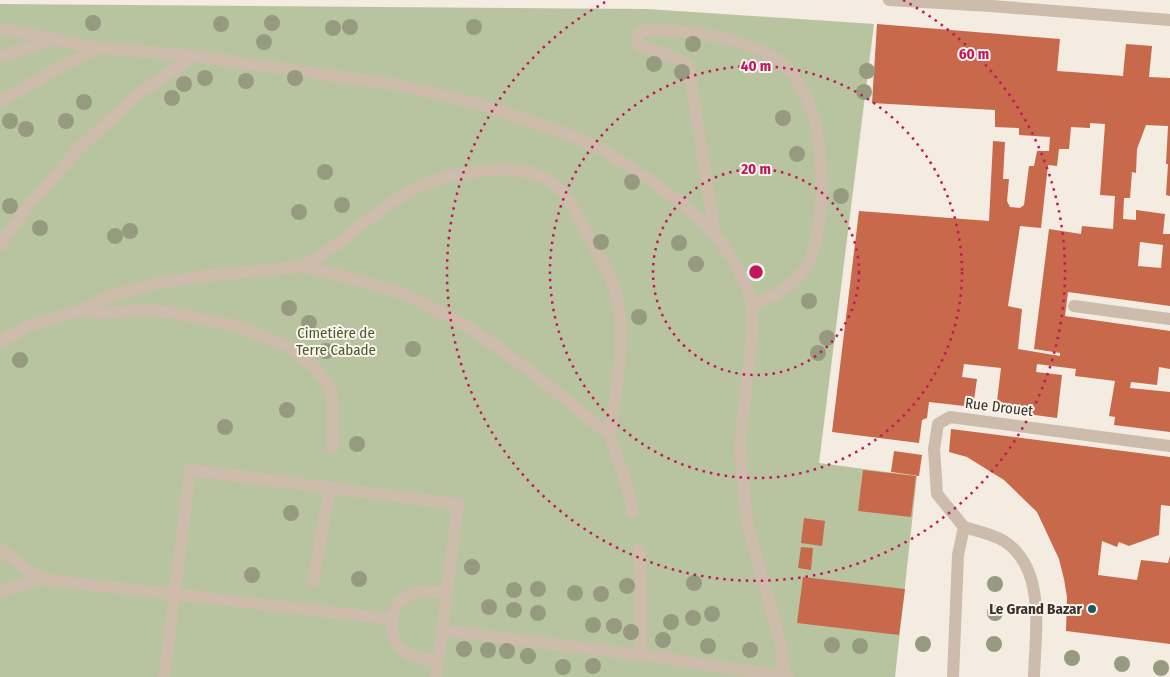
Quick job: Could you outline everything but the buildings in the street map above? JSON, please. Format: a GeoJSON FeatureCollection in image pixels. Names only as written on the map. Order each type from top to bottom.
{"type":"FeatureCollection","features":[{"type":"Feature","properties":{"kind":"street"},"geometry":{"type":"LineString","coordinates":[[889,0],[1170,20]]}},
{"type":"Feature","properties":{"kind":"street"},"geometry":{"type":"LineString","coordinates":[[715,235],[689,69],[681,60],[639,45],[637,39],[640,32],[649,29],[726,38],[755,48],[774,58],[787,68],[807,98],[814,117],[819,141],[821,184],[818,232],[803,272],[790,285],[771,298],[751,305]]}},
{"type":"Feature","properties":{"kind":"street"},"geometry":{"type":"LineString","coordinates":[[0,30],[99,48],[194,56],[398,85],[476,103],[565,133],[605,151],[682,203],[715,235],[738,267],[750,295],[753,328],[740,445],[747,523],[781,644],[785,677],[641,655],[442,630]]}},
{"type":"Feature","properties":{"kind":"street"},"geometry":{"type":"LineString","coordinates":[[0,57],[52,40]]}},
{"type":"Feature","properties":{"kind":"street"},"geometry":{"type":"LineString","coordinates":[[0,102],[51,72],[99,48]]}},
{"type":"Feature","properties":{"kind":"street"},"geometry":{"type":"LineString","coordinates":[[0,245],[25,210],[78,150],[136,96],[194,56]]}},
{"type":"Feature","properties":{"kind":"street"},"geometry":{"type":"LineString","coordinates":[[304,266],[324,255],[382,209],[404,195],[426,184],[449,176],[488,170],[527,173],[544,178],[556,186],[567,198],[606,268],[618,303],[620,340],[610,435],[627,486],[633,513]]}},
{"type":"Feature","properties":{"kind":"street"},"geometry":{"type":"LineString","coordinates":[[0,343],[28,326],[83,310],[107,297],[153,284],[199,277],[304,266],[403,293],[434,307],[511,356],[610,435]]}},
{"type":"Feature","properties":{"kind":"street"},"geometry":{"type":"LineString","coordinates":[[1074,306],[1170,319]]}},
{"type":"Feature","properties":{"kind":"street"},"geometry":{"type":"LineString","coordinates":[[83,310],[101,313],[146,310],[176,313],[239,327],[288,346],[317,369],[327,382],[332,394],[333,448]]}},
{"type":"Feature","properties":{"kind":"street","name":"Rue Drouet"},"geometry":{"type":"LineString","coordinates":[[964,527],[937,494],[934,449],[938,424],[950,418],[1170,446]]}},
{"type":"Feature","properties":{"kind":"street"},"geometry":{"type":"LineString","coordinates":[[164,677],[190,470],[458,504],[436,677]]}},
{"type":"Feature","properties":{"kind":"street"},"geometry":{"type":"LineString","coordinates":[[313,581],[330,488]]}},
{"type":"Feature","properties":{"kind":"street"},"geometry":{"type":"LineString","coordinates":[[953,677],[958,555],[964,527],[1003,540],[1017,552],[1028,568],[1035,593],[1034,677]]}},
{"type":"Feature","properties":{"kind":"street"},"geometry":{"type":"LineString","coordinates":[[0,549],[40,579]]}},
{"type":"Feature","properties":{"kind":"street"},"geometry":{"type":"LineString","coordinates":[[639,549],[641,655]]}},
{"type":"Feature","properties":{"kind":"street"},"geometry":{"type":"LineString","coordinates":[[0,591],[40,579],[392,619]]}},
{"type":"Feature","properties":{"kind":"street"},"geometry":{"type":"LineString","coordinates":[[438,661],[412,656],[404,651],[393,635],[392,619],[403,599],[411,594],[430,591],[447,593]]}},
{"type":"Feature","properties":{"kind":"green space","name":"Cimetière de Terre Cabade"},"geometry":{"type":"Polygon","coordinates":[[[0,4],[647,9],[874,24],[819,463],[917,476],[895,677],[0,677],[0,4]]]}},
{"type":"Feature","properties":{"kind":"place","name":"Le Grand Bazar"},"geometry":{"type":"Point","coordinates":[1092,609]}}]}
